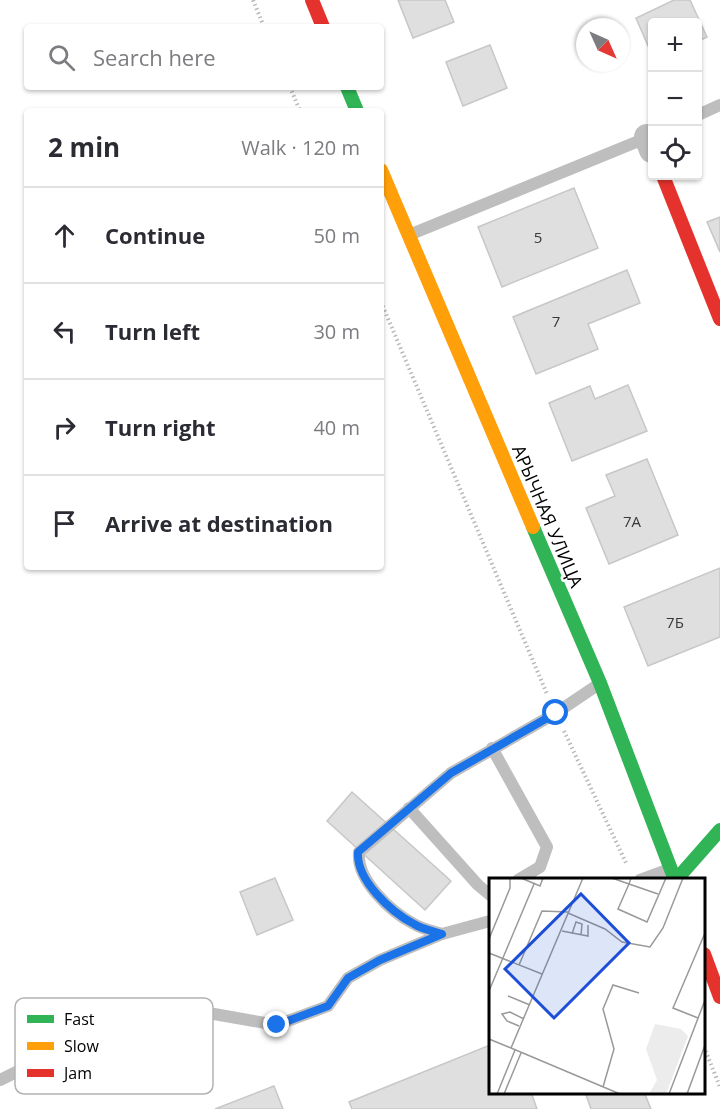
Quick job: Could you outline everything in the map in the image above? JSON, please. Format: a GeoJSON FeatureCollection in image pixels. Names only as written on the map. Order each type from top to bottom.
{"type":"FeatureCollection","features":[{"type":"Feature","properties":{"kind":"main road"},"geometry":{"type":"LineString","coordinates":[[312,0],[322,24]]}},
{"type":"Feature","properties":{"kind":"main road"},"geometry":{"type":"LineString","coordinates":[[348,90],[356,108]]}},
{"type":"Feature","properties":{"kind":"main road","name":"АРЫЧНАЯ УЛИЦА"},"geometry":{"type":"LineString","coordinates":[[384,177],[600,683],[674,876]]}},
{"type":"Feature","properties":{"kind":"main road"},"geometry":{"type":"LineString","coordinates":[[665,180],[720,319]]}},
{"type":"Feature","properties":{"kind":"main road"},"geometry":{"type":"LineString","coordinates":[[674,876],[720,830]]}},
{"type":"Feature","properties":{"kind":"main road"},"geometry":{"type":"LineString","coordinates":[[705,957],[720,997]]}},
{"type":"Feature","properties":{"kind":"lane"},"geometry":{"type":"LineString","coordinates":[[702,113],[720,105]]}},
{"type":"Feature","properties":{"kind":"lane"},"geometry":{"type":"LineString","coordinates":[[408,236],[648,142]]}},
{"type":"Feature","properties":{"kind":"lane"},"geometry":{"type":"LineString","coordinates":[[442,934],[415,925],[388,906],[361,873],[358,852],[451,773],[556,713],[600,683]]}},
{"type":"Feature","properties":{"kind":"lane"},"geometry":{"type":"LineString","coordinates":[[492,748],[548,847],[540,867],[520,878]]}},
{"type":"Feature","properties":{"kind":"lane"},"geometry":{"type":"LineString","coordinates":[[409,808],[478,885],[489,894]]}},
{"type":"Feature","properties":{"kind":"lane"},"geometry":{"type":"LineString","coordinates":[[651,878],[674,876]]}},
{"type":"Feature","properties":{"kind":"lane"},"geometry":{"type":"LineString","coordinates":[[213,1014],[277,1025],[328,1006],[348,978],[380,960],[442,934],[489,921]]}},
{"type":"Feature","properties":{"kind":"lane"},"geometry":{"type":"LineString","coordinates":[[0,1080],[15,1073]]}},
{"type":"Feature","properties":{"kind":"path"},"geometry":{"type":"LineString","coordinates":[[253,0],[263,24]]}},
{"type":"Feature","properties":{"kind":"path"},"geometry":{"type":"LineString","coordinates":[[291,90],[299,108]]}},
{"type":"Feature","properties":{"kind":"path"},"geometry":{"type":"LineString","coordinates":[[384,309],[556,713],[629,869]]}},
{"type":"Feature","properties":{"kind":"path"},"geometry":{"type":"LineString","coordinates":[[705,1050],[720,1087]]}},
{"type":"Feature","properties":{"kind":"building"},"geometry":{"type":"Polygon","coordinates":[[[398,0],[445,0],[454,22],[413,38],[398,0]]]}},
{"type":"Feature","properties":{"kind":"building"},"geometry":{"type":"Polygon","coordinates":[[[674,0],[690,0],[698,18],[648,18],[648,46],[636,18],[674,0]]]}},
{"type":"Feature","properties":{"kind":"building"},"geometry":{"type":"Polygon","coordinates":[[[702,26],[707,37],[702,39],[702,26]]]}},
{"type":"Feature","properties":{"kind":"building"},"geometry":{"type":"Polygon","coordinates":[[[490,45],[507,88],[463,106],[446,62],[490,45]]]}},
{"type":"Feature","properties":{"kind":"building"},"geometry":{"type":"Polygon","coordinates":[[[574,188],[598,248],[502,287],[478,227],[574,188]]]}},
{"type":"Feature","properties":{"kind":"building"},"geometry":{"type":"Polygon","coordinates":[[[720,217],[720,252],[707,222],[720,217]]]}},
{"type":"Feature","properties":{"kind":"building"},"geometry":{"type":"Polygon","coordinates":[[[627,270],[640,303],[588,324],[598,349],[536,374],[513,317],[627,270]]]}},
{"type":"Feature","properties":{"kind":"building"},"geometry":{"type":"Polygon","coordinates":[[[628,385],[647,431],[572,461],[549,403],[590,386],[595,399],[628,385]]]}},
{"type":"Feature","properties":{"kind":"building"},"geometry":{"type":"Polygon","coordinates":[[[647,459],[678,535],[609,564],[586,508],[615,496],[606,475],[647,459]]]}},
{"type":"Feature","properties":{"kind":"building"},"geometry":{"type":"Polygon","coordinates":[[[720,568],[720,637],[648,666],[624,607],[720,568]]]}},
{"type":"Feature","properties":{"kind":"building"},"geometry":{"type":"Polygon","coordinates":[[[352,792],[451,881],[425,910],[327,821],[352,792]]]}},
{"type":"Feature","properties":{"kind":"building"},"geometry":{"type":"Polygon","coordinates":[[[275,878],[293,920],[257,935],[240,892],[275,878]]]}},
{"type":"Feature","properties":{"kind":"building"},"geometry":{"type":"Polygon","coordinates":[[[489,1045],[489,1094],[532,1094],[537,1109],[352,1109],[349,1102],[489,1045]]]}},
{"type":"Feature","properties":{"kind":"building"},"geometry":{"type":"Polygon","coordinates":[[[274,1086],[283,1109],[215,1109],[274,1086]]]}},
{"type":"Feature","properties":{"kind":"building"},"geometry":{"type":"Polygon","coordinates":[[[586,1094],[645,1094],[651,1109],[591,1109],[586,1094]]]}},
{"type":"Feature","properties":{"kind":"traffic: fast"},"geometry":{"type":"LineString","coordinates":[[348,90],[356,108]]}},
{"type":"Feature","properties":{"kind":"traffic: fast"},"geometry":{"type":"LineString","coordinates":[[533,527],[600,683],[674,878]]}},
{"type":"Feature","properties":{"kind":"traffic: fast"},"geometry":{"type":"LineString","coordinates":[[678,878],[720,830]]}},
{"type":"Feature","properties":{"kind":"traffic: slow"},"geometry":{"type":"LineString","coordinates":[[384,177],[533,527]]}},
{"type":"Feature","properties":{"kind":"traffic: jam"},"geometry":{"type":"LineString","coordinates":[[312,0],[322,24]]}},
{"type":"Feature","properties":{"kind":"traffic: jam"},"geometry":{"type":"LineString","coordinates":[[665,180],[720,319]]}},
{"type":"Feature","properties":{"kind":"traffic: jam"},"geometry":{"type":"LineString","coordinates":[[705,957],[720,997]]}},
{"type":"Feature","properties":{"kind":"route"},"geometry":{"type":"LineString","coordinates":[[277,1025],[328,1006],[348,978],[380,960],[442,934],[415,925],[388,906],[361,873],[358,852],[451,773],[556,713]]}}]}
